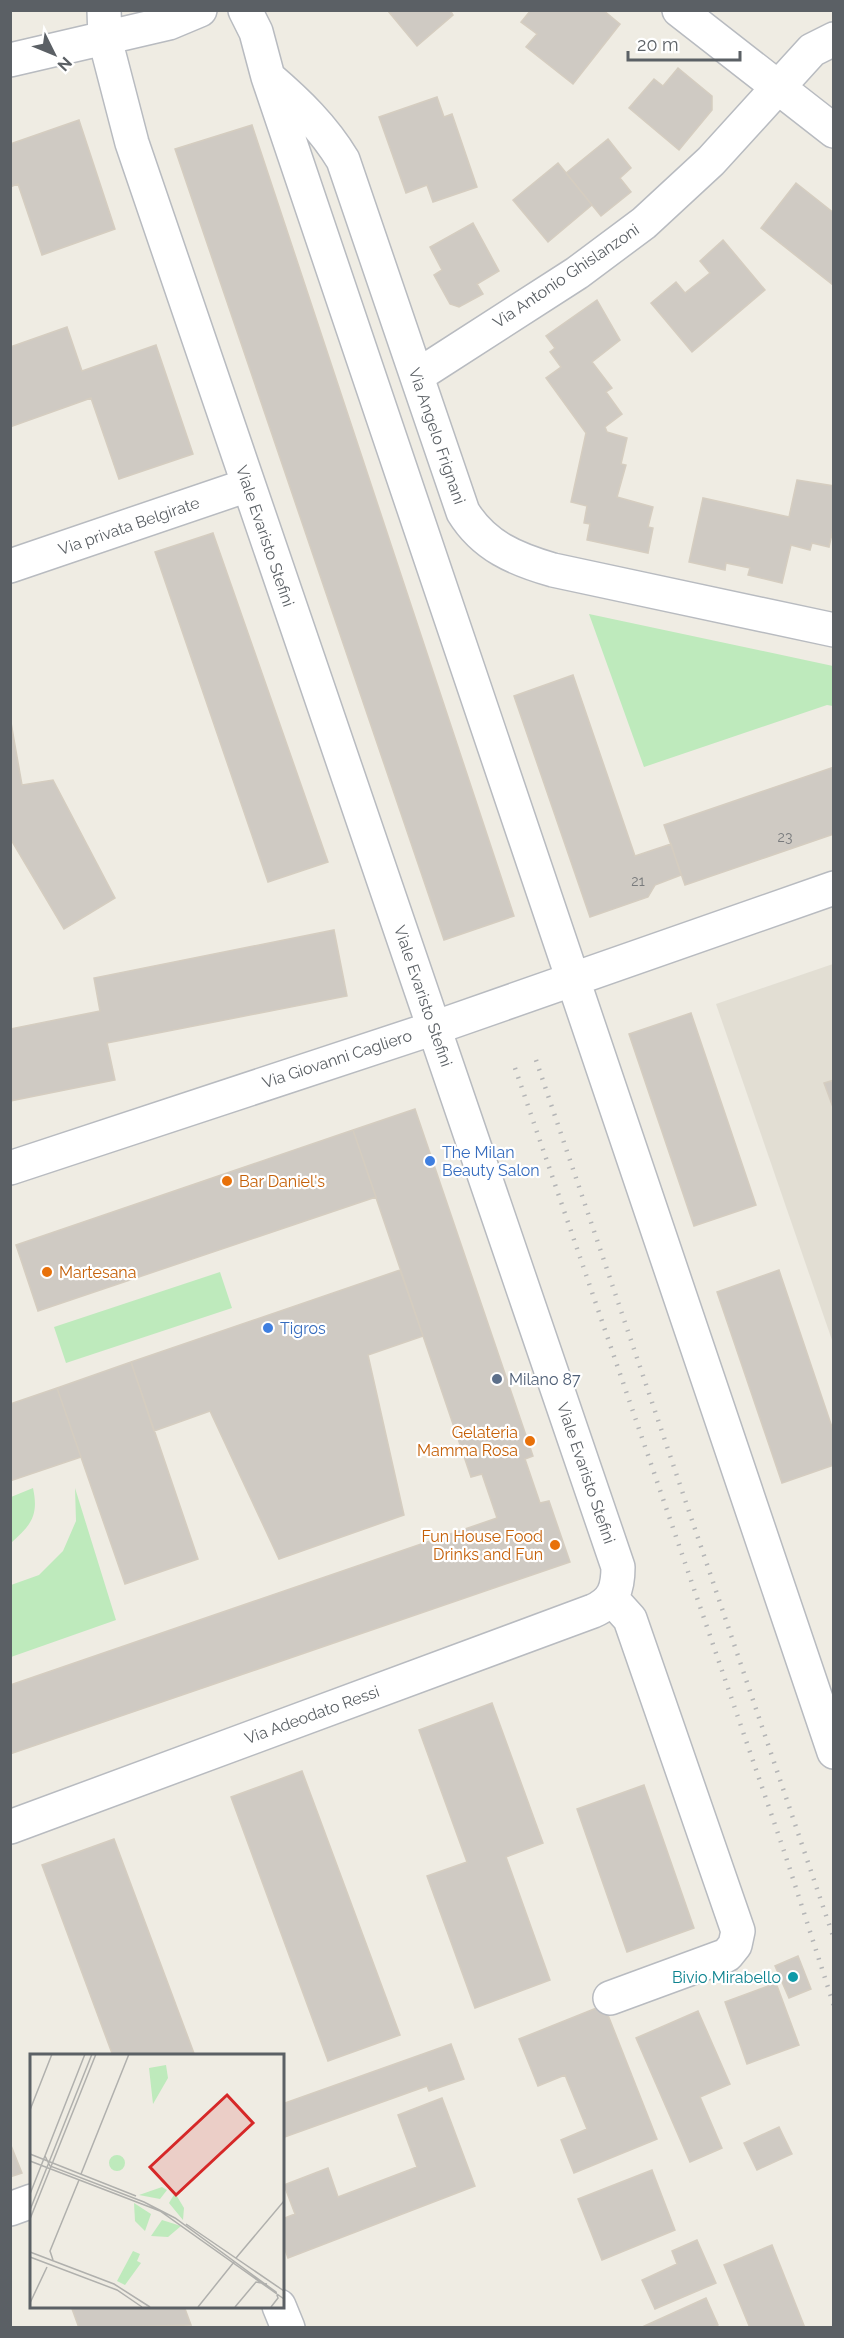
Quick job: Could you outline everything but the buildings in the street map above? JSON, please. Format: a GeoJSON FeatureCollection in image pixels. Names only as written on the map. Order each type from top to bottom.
{"type":"FeatureCollection","features":[{"type":"Feature","properties":{"kind":"street"},"geometry":{"type":"LineString","coordinates":[[10,60],[105,25],[169,23],[200,10]]}},
{"type":"Feature","properties":{"kind":"street"},"geometry":{"type":"LineString","coordinates":[[245,10],[256,32],[268,77],[571,980],[834,1752]]}},
{"type":"Feature","properties":{"kind":"street"},"geometry":{"type":"LineString","coordinates":[[678,10],[834,131]]}},
{"type":"Feature","properties":{"kind":"street","name":"Viale Evaristo Stefini"},"geometry":{"type":"LineString","coordinates":[[105,25],[132,143],[618,1567],[618,1582],[612,1599]]}},
{"type":"Feature","properties":{"kind":"street","name":"Via Antonio Ghislanzoni"},"geometry":{"type":"LineString","coordinates":[[417,376],[577,273],[644,223],[711,161],[812,50],[834,39]]}},
{"type":"Feature","properties":{"kind":"street","name":"Via Angelo Frignani"},"geometry":{"type":"LineString","coordinates":[[268,77],[304,109],[330,139],[344,160],[463,512],[479,534],[504,552],[525,562],[553,570],[834,630]]}},
{"type":"Feature","properties":{"kind":"street","name":"Via privata Belgirate"},"geometry":{"type":"LineString","coordinates":[[10,566],[248,486]]}},
{"type":"Feature","properties":{"kind":"street","name":"Via Giovanni Cagliero"},"geometry":{"type":"LineString","coordinates":[[10,1168],[434,1028],[834,888]]}},
{"type":"Feature","properties":{"kind":"street"},"geometry":{"type":"LineString","coordinates":[[610,1998],[722,1957],[735,1945],[737,1924],[630,1619],[612,1599]]}},
{"type":"Feature","properties":{"kind":"street","name":"Via Adeodato Ressi"},"geometry":{"type":"LineString","coordinates":[[10,1827],[593,1611],[612,1599]]}},
{"type":"Feature","properties":{"kind":"street"},"geometry":{"type":"LineString","coordinates":[[10,2209],[30,2202]]}},
{"type":"Feature","properties":{"kind":"street"},"geometry":{"type":"LineString","coordinates":[[279,2308],[288,2328]]}},
{"type":"Feature","properties":{"kind":"shaded area"},"geometry":{"type":"Polygon","coordinates":[[[833,964],[833,1343],[716,1004],[833,964]]]}},
{"type":"Feature","properties":{"kind":"green space"},"geometry":{"type":"Polygon","coordinates":[[[589,614],[833,666],[833,706],[827,705],[644,767],[589,614]]]}},
{"type":"Feature","properties":{"kind":"green space"},"geometry":{"type":"Polygon","coordinates":[[[220,1272],[232,1308],[66,1363],[54,1327],[220,1272]]]}},
{"type":"Feature","properties":{"kind":"green space"},"geometry":{"type":"Polygon","coordinates":[[[33,1488],[35,1506],[32,1519],[24,1531],[11,1543],[11,1497],[33,1488]]]}},
{"type":"Feature","properties":{"kind":"green space"},"geometry":{"type":"Polygon","coordinates":[[[75,1488],[116,1620],[11,1657],[11,1585],[39,1575],[63,1551],[76,1521],[75,1488]]]}},
{"type":"Feature","properties":{"kind":"railway"},"geometry":{"type":"LineString","coordinates":[[536,1060],[834,1939]]}},
{"type":"Feature","properties":{"kind":"railway"},"geometry":{"type":"LineString","coordinates":[[515,1068],[785,1854],[834,2006]]}},
{"type":"Feature","properties":{"kind":"place","name":"The Milan Beauty Salon"},"geometry":{"type":"Point","coordinates":[430,1161]}},
{"type":"Feature","properties":{"kind":"place","name":"Bar Daniel's"},"geometry":{"type":"Point","coordinates":[227,1181]}},
{"type":"Feature","properties":{"kind":"place","name":"Martesana"},"geometry":{"type":"Point","coordinates":[47,1272]}},
{"type":"Feature","properties":{"kind":"place","name":"Tigros"},"geometry":{"type":"Point","coordinates":[268,1328]}},
{"type":"Feature","properties":{"kind":"place","name":"Milano 87"},"geometry":{"type":"Point","coordinates":[497,1379]}},
{"type":"Feature","properties":{"kind":"place","name":"Gelateria Mamma Rosa"},"geometry":{"type":"Point","coordinates":[530,1441]}},
{"type":"Feature","properties":{"kind":"place","name":"Fun House Food Drinks and Fun"},"geometry":{"type":"Point","coordinates":[555,1545]}},
{"type":"Feature","properties":{"kind":"place","name":"Bivio Mirabello"},"geometry":{"type":"Point","coordinates":[793,1977]}}]}
